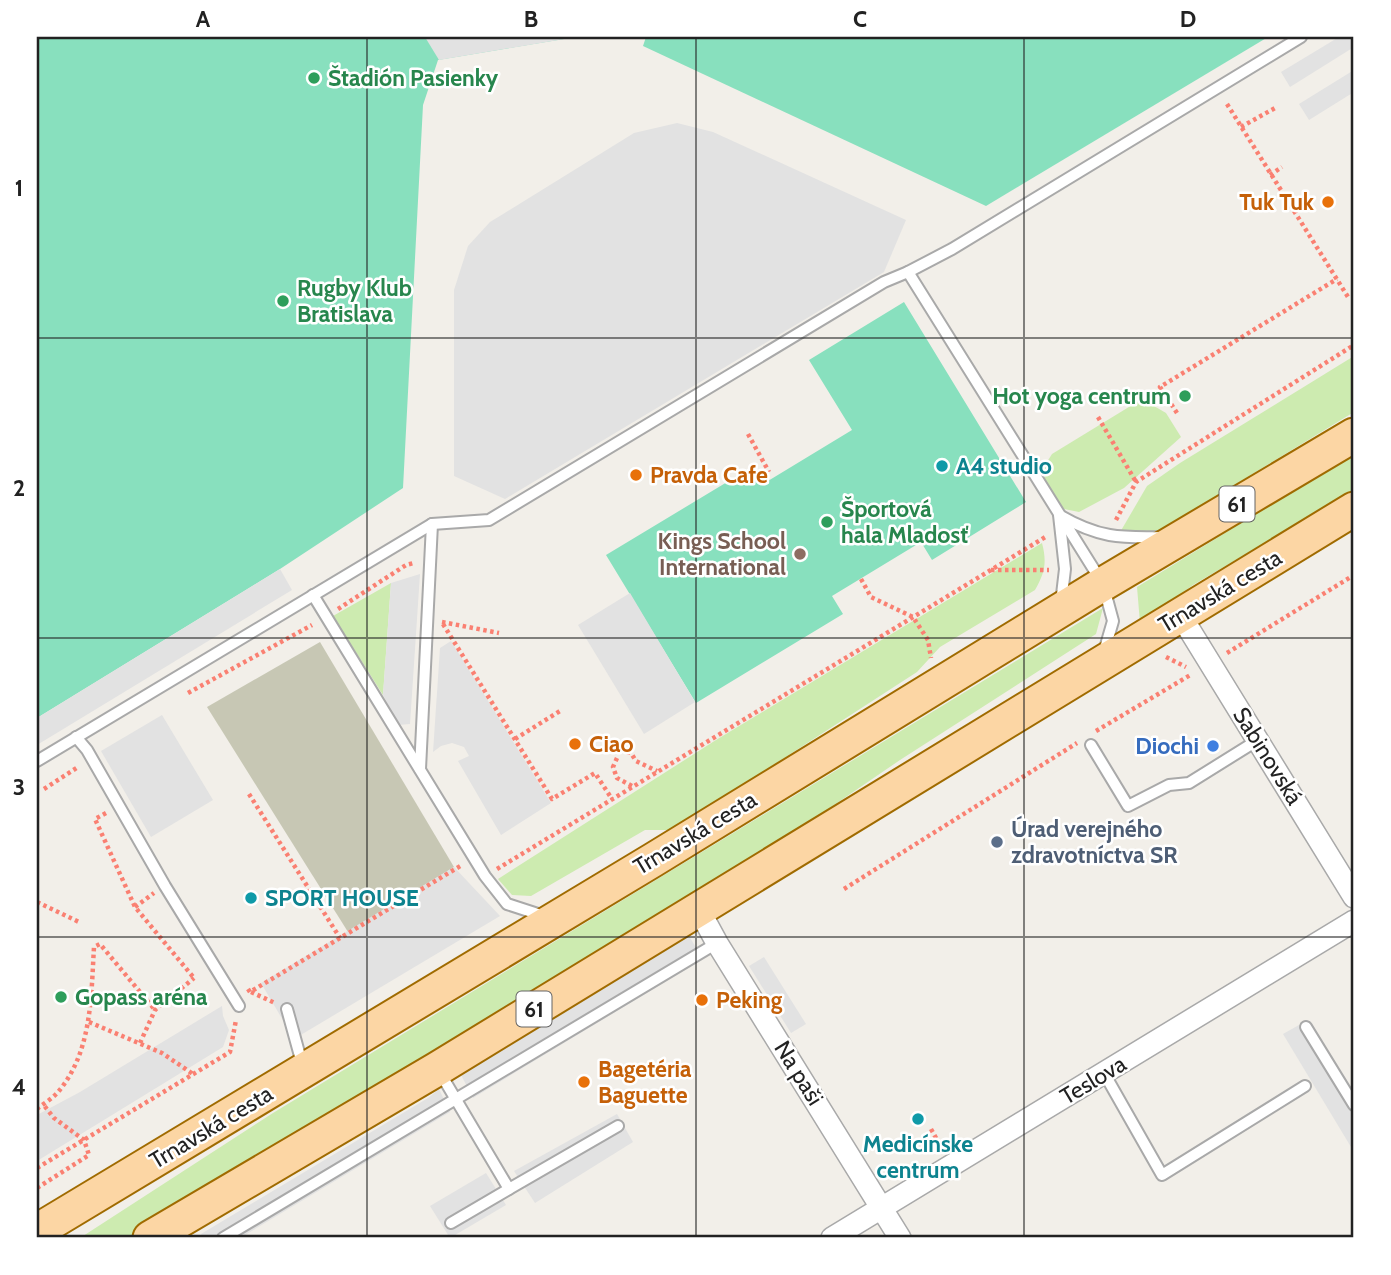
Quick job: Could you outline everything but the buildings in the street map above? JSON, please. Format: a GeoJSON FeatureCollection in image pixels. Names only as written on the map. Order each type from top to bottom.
{"type":"FeatureCollection","features":[{"type":"Feature","properties":{"kind":"main road","name":"Trnavská cesta"},"geometry":{"type":"LineString","coordinates":[[37,1231],[1354,435]]}},
{"type":"Feature","properties":{"kind":"main road","name":"Trnavská cesta"},"geometry":{"type":"LineString","coordinates":[[164,1235],[1354,509]]}},
{"type":"Feature","properties":{"kind":"street","name":"Sabinovská"},"geometry":{"type":"LineString","coordinates":[[1181,616],[1201,669],[1258,740],[1354,897]]}},
{"type":"Feature","properties":{"kind":"street","name":"Na paši"},"geometry":{"type":"LineString","coordinates":[[698,908],[900,1238]]}},
{"type":"Feature","properties":{"kind":"street","name":"Teslova"},"geometry":{"type":"LineString","coordinates":[[832,1238],[1354,921]]}},
{"type":"Feature","properties":{"kind":"lane"},"geometry":{"type":"LineString","coordinates":[[37,761],[432,524],[489,520],[872,289],[951,249],[1301,37]]}},
{"type":"Feature","properties":{"kind":"lane"},"geometry":{"type":"LineString","coordinates":[[908,272],[1104,584],[1113,621],[1100,664]]}},
{"type":"Feature","properties":{"kind":"lane"},"geometry":{"type":"LineString","coordinates":[[1059,515],[1077,525],[1111,537],[1184,536]]}},
{"type":"Feature","properties":{"kind":"lane"},"geometry":{"type":"LineString","coordinates":[[1058,612],[1064,591],[1065,569],[1059,515]]}},
{"type":"Feature","properties":{"kind":"lane"},"geometry":{"type":"LineString","coordinates":[[420,771],[432,524]]}},
{"type":"Feature","properties":{"kind":"lane"},"geometry":{"type":"LineString","coordinates":[[313,595],[485,876],[507,904],[553,919]]}},
{"type":"Feature","properties":{"kind":"lane"},"geometry":{"type":"LineString","coordinates":[[76,737],[87,750],[164,886],[239,1006]]}},
{"type":"Feature","properties":{"kind":"lane"},"geometry":{"type":"LineString","coordinates":[[1091,745],[1128,806],[1169,785],[1189,783],[1258,740]]}},
{"type":"Feature","properties":{"kind":"lane"},"geometry":{"type":"LineString","coordinates":[[223,1238],[717,943]]}},
{"type":"Feature","properties":{"kind":"lane"},"geometry":{"type":"LineString","coordinates":[[287,1009],[303,1071]]}},
{"type":"Feature","properties":{"kind":"lane"},"geometry":{"type":"LineString","coordinates":[[1307,1027],[1354,1105]]}},
{"type":"Feature","properties":{"kind":"lane"},"geometry":{"type":"LineString","coordinates":[[437,1069],[509,1189]]}},
{"type":"Feature","properties":{"kind":"lane"},"geometry":{"type":"LineString","coordinates":[[1104,1073],[1162,1175],[1305,1086]]}},
{"type":"Feature","properties":{"kind":"lane"},"geometry":{"type":"LineString","coordinates":[[451,1223],[618,1126]]}},
{"type":"Feature","properties":{"kind":"path"},"geometry":{"type":"LineString","coordinates":[[1227,104],[1348,297]]}},
{"type":"Feature","properties":{"kind":"path"},"geometry":{"type":"LineString","coordinates":[[1241,127],[1275,108]]}},
{"type":"Feature","properties":{"kind":"path"},"geometry":{"type":"LineString","coordinates":[[1270,174],[1282,167]]}},
{"type":"Feature","properties":{"kind":"path"},"geometry":{"type":"LineString","coordinates":[[1177,413],[1160,387],[1337,279]]}},
{"type":"Feature","properties":{"kind":"path"},"geometry":{"type":"LineString","coordinates":[[1113,526],[1136,482],[1354,345]]}},
{"type":"Feature","properties":{"kind":"path"},"geometry":{"type":"LineString","coordinates":[[1098,417],[1136,482]]}},
{"type":"Feature","properties":{"kind":"path"},"geometry":{"type":"LineString","coordinates":[[748,434],[769,472]]}},
{"type":"Feature","properties":{"kind":"path"},"geometry":{"type":"LineString","coordinates":[[485,876],[1047,536]]}},
{"type":"Feature","properties":{"kind":"path"},"geometry":{"type":"LineString","coordinates":[[185,695],[326,616],[405,565],[430,560]]}},
{"type":"Feature","properties":{"kind":"path"},"geometry":{"type":"LineString","coordinates":[[990,570],[1051,570],[1048,579]]}},
{"type":"Feature","properties":{"kind":"path"},"geometry":{"type":"LineString","coordinates":[[1240,646],[1354,575]]}},
{"type":"Feature","properties":{"kind":"path"},"geometry":{"type":"LineString","coordinates":[[861,579],[871,597],[913,617],[928,640],[931,659],[943,652]]}},
{"type":"Feature","properties":{"kind":"path"},"geometry":{"type":"LineString","coordinates":[[428,607],[443,623],[552,799],[595,773],[612,799]]}},
{"type":"Feature","properties":{"kind":"path"},"geometry":{"type":"LineString","coordinates":[[443,623],[499,633]]}},
{"type":"Feature","properties":{"kind":"path"},"geometry":{"type":"LineString","coordinates":[[1155,659],[1165,656],[1201,669]]}},
{"type":"Feature","properties":{"kind":"path"},"geometry":{"type":"LineString","coordinates":[[844,890],[1087,737],[1201,669]]}},
{"type":"Feature","properties":{"kind":"path"},"geometry":{"type":"LineString","coordinates":[[515,739],[560,711]]}},
{"type":"Feature","properties":{"kind":"path"},"geometry":{"type":"LineString","coordinates":[[44,789],[78,767],[87,750]]}},
{"type":"Feature","properties":{"kind":"path"},"geometry":{"type":"LineString","coordinates":[[627,752],[631,752],[636,761],[658,772]]}},
{"type":"Feature","properties":{"kind":"path"},"geometry":{"type":"LineString","coordinates":[[617,758],[613,767],[617,778],[633,786]]}},
{"type":"Feature","properties":{"kind":"path"},"geometry":{"type":"LineString","coordinates":[[249,794],[341,939]]}},
{"type":"Feature","properties":{"kind":"path"},"geometry":{"type":"LineString","coordinates":[[110,812],[95,819],[135,907],[194,978]]}},
{"type":"Feature","properties":{"kind":"path"},"geometry":{"type":"LineString","coordinates":[[37,1168],[230,1052],[239,1006],[250,992],[463,864]]}},
{"type":"Feature","properties":{"kind":"path"},"geometry":{"type":"LineString","coordinates":[[37,902],[81,923]]}},
{"type":"Feature","properties":{"kind":"path"},"geometry":{"type":"LineString","coordinates":[[37,1109],[57,1093],[75,1065],[89,1022],[94,947],[100,944],[155,1010]]}},
{"type":"Feature","properties":{"kind":"path"},"geometry":{"type":"LineString","coordinates":[[140,1044],[155,1010],[200,973]]}},
{"type":"Feature","properties":{"kind":"path"},"geometry":{"type":"LineString","coordinates":[[250,992],[287,1009]]}},
{"type":"Feature","properties":{"kind":"path"},"geometry":{"type":"LineString","coordinates":[[89,1022],[162,1053],[193,1074]]}},
{"type":"Feature","properties":{"kind":"path"},"geometry":{"type":"LineString","coordinates":[[37,1188],[89,1155],[84,1140],[54,1118],[43,1104]]}},
{"type":"Feature","properties":{"kind":"path"},"geometry":{"type":"LineString","coordinates":[[931,1129],[942,1147]]}},
{"type":"Feature","properties":{"kind":"shaded area"},"geometry":{"type":"Polygon","coordinates":[[[425,37],[576,37],[439,60],[425,37]]]}},
{"type":"Feature","properties":{"kind":"shaded area"},"geometry":{"type":"Polygon","coordinates":[[[1339,37],[1354,37],[1354,47],[1290,87],[1281,72],[1339,37]]]}},
{"type":"Feature","properties":{"kind":"shaded area"},"geometry":{"type":"Polygon","coordinates":[[[1354,70],[1354,92],[1309,120],[1299,104],[1354,70]]]}},
{"type":"Feature","properties":{"kind":"shaded area"},"geometry":{"type":"Polygon","coordinates":[[[677,123],[713,132],[906,220],[884,272],[505,499],[454,476],[454,290],[468,246],[490,222],[634,133],[677,123]]]}},
{"type":"Feature","properties":{"kind":"shaded area"},"geometry":{"type":"Polygon","coordinates":[[[280,569],[292,590],[37,745],[37,718],[280,569]]]}},
{"type":"Feature","properties":{"kind":"shaded area"},"geometry":{"type":"Polygon","coordinates":[[[420,574],[410,724],[398,725],[383,695],[391,583],[420,574]]]}},
{"type":"Feature","properties":{"kind":"shaded area"},"geometry":{"type":"Polygon","coordinates":[[[630,593],[695,702],[644,734],[578,625],[630,593]]]}},
{"type":"Feature","properties":{"kind":"shaded area"},"geometry":{"type":"Polygon","coordinates":[[[451,641],[551,803],[501,835],[458,761],[469,756],[464,747],[452,743],[433,752],[440,648],[451,641]]]}},
{"type":"Feature","properties":{"kind":"shaded area"},"geometry":{"type":"Polygon","coordinates":[[[320,642],[454,867],[348,932],[207,707],[320,642]]]}},
{"type":"Feature","properties":{"kind":"shaded area"},"geometry":{"type":"Polygon","coordinates":[[[162,715],[213,800],[151,837],[101,751],[162,715]]]}},
{"type":"Feature","properties":{"kind":"shaded area"},"geometry":{"type":"Polygon","coordinates":[[[454,867],[500,916],[294,1039],[261,983],[454,867]]]}},
{"type":"Feature","properties":{"kind":"shaded area"},"geometry":{"type":"Polygon","coordinates":[[[689,936],[703,959],[473,1098],[460,1073],[689,936]]]}},
{"type":"Feature","properties":{"kind":"shaded area"},"geometry":{"type":"Polygon","coordinates":[[[764,957],[806,1024],[791,1033],[749,966],[764,957]]]}},
{"type":"Feature","properties":{"kind":"shaded area"},"geometry":{"type":"Polygon","coordinates":[[[222,1006],[229,1030],[223,1047],[37,1161],[37,1115],[222,1006]]]}},
{"type":"Feature","properties":{"kind":"shaded area"},"geometry":{"type":"Polygon","coordinates":[[[1299,1025],[1354,1115],[1354,1152],[1283,1034],[1299,1025]]]}},
{"type":"Feature","properties":{"kind":"shaded area"},"geometry":{"type":"Polygon","coordinates":[[[439,1089],[450,1112],[240,1238],[203,1238],[201,1234],[439,1089]]]}},
{"type":"Feature","properties":{"kind":"shaded area"},"geometry":{"type":"Polygon","coordinates":[[[617,1114],[633,1142],[535,1203],[514,1171],[617,1114]]]}},
{"type":"Feature","properties":{"kind":"shaded area"},"geometry":{"type":"Polygon","coordinates":[[[486,1173],[506,1205],[450,1238],[430,1206],[486,1173]]]}},
{"type":"Feature","properties":{"kind":"green space"},"geometry":{"type":"Polygon","coordinates":[[[37,37],[576,37],[438,60],[423,105],[403,488],[280,569],[37,718],[37,37]]]}},
{"type":"Feature","properties":{"kind":"green space"},"geometry":{"type":"Polygon","coordinates":[[[646,37],[1268,37],[986,206],[643,46],[646,37]]]}},
{"type":"Feature","properties":{"kind":"green space","name":"Športová hala Mladosť"},"geometry":{"type":"Polygon","coordinates":[[[904,302],[1026,502],[932,560],[921,542],[832,596],[843,614],[696,703],[606,555],[752,467],[763,484],[852,430],[809,360],[904,302]]]}},
{"type":"Feature","properties":{"kind":"green space"},"geometry":{"type":"Polygon","coordinates":[[[1354,356],[1354,412],[1159,531],[1119,534],[1147,486],[1354,356]]]}},
{"type":"Feature","properties":{"kind":"green space"},"geometry":{"type":"Polygon","coordinates":[[[1142,399],[1166,413],[1181,437],[1124,488],[1079,512],[1064,509],[1048,488],[1042,470],[1052,454],[1142,399]]]}},
{"type":"Feature","properties":{"kind":"green space"},"geometry":{"type":"Polygon","coordinates":[[[1354,454],[1354,490],[1193,585],[1140,623],[1137,587],[1354,454]]]}},
{"type":"Feature","properties":{"kind":"green space"},"geometry":{"type":"Polygon","coordinates":[[[1042,543],[1044,567],[1035,590],[940,647],[917,672],[673,830],[645,830],[531,896],[512,895],[498,879],[716,740],[1042,543]]]}},
{"type":"Feature","properties":{"kind":"green space"},"geometry":{"type":"Polygon","coordinates":[[[391,583],[383,695],[333,616],[391,583]]]}},
{"type":"Feature","properties":{"kind":"green space"},"geometry":{"type":"Polygon","coordinates":[[[1103,608],[1096,634],[900,760],[742,868],[128,1238],[80,1238],[273,1113],[1103,608]]]}},
{"type":"Feature","properties":{"kind":"place","name":"Štadión Pasienky"},"geometry":{"type":"Point","coordinates":[314,78]}},
{"type":"Feature","properties":{"kind":"place","name":"Tuk Tuk"},"geometry":{"type":"Point","coordinates":[1328,202]}},
{"type":"Feature","properties":{"kind":"place","name":"Rugby Klub Bratislava"},"geometry":{"type":"Point","coordinates":[283,301]}},
{"type":"Feature","properties":{"kind":"place","name":"Hot yoga centrum"},"geometry":{"type":"Point","coordinates":[1185,396]}},
{"type":"Feature","properties":{"kind":"place","name":"A4 studio"},"geometry":{"type":"Point","coordinates":[942,466]}},
{"type":"Feature","properties":{"kind":"place","name":"Pravda Cafe"},"geometry":{"type":"Point","coordinates":[636,475]}},
{"type":"Feature","properties":{"kind":"place","name":"Športová hala Mladosť"},"geometry":{"type":"Point","coordinates":[827,522]}},
{"type":"Feature","properties":{"kind":"place","name":"Kings School International"},"geometry":{"type":"Point","coordinates":[800,554]}},
{"type":"Feature","properties":{"kind":"place","name":"Ciao"},"geometry":{"type":"Point","coordinates":[575,744]}},
{"type":"Feature","properties":{"kind":"place","name":"Diochi"},"geometry":{"type":"Point","coordinates":[1213,746]}},
{"type":"Feature","properties":{"kind":"place","name":"Úrad verejného zdravotníctva SR"},"geometry":{"type":"Point","coordinates":[997,842]}},
{"type":"Feature","properties":{"kind":"place","name":"SPORT HOUSE"},"geometry":{"type":"Point","coordinates":[251,898]}},
{"type":"Feature","properties":{"kind":"place","name":"Gopass aréna"},"geometry":{"type":"Point","coordinates":[61,997]}},
{"type":"Feature","properties":{"kind":"place","name":"Peking"},"geometry":{"type":"Point","coordinates":[702,1000]}},
{"type":"Feature","properties":{"kind":"place","name":"Bagetéria Baguette"},"geometry":{"type":"Point","coordinates":[584,1082]}},
{"type":"Feature","properties":{"kind":"place","name":"Medicínske centrum"},"geometry":{"type":"Point","coordinates":[918,1119]}}]}
